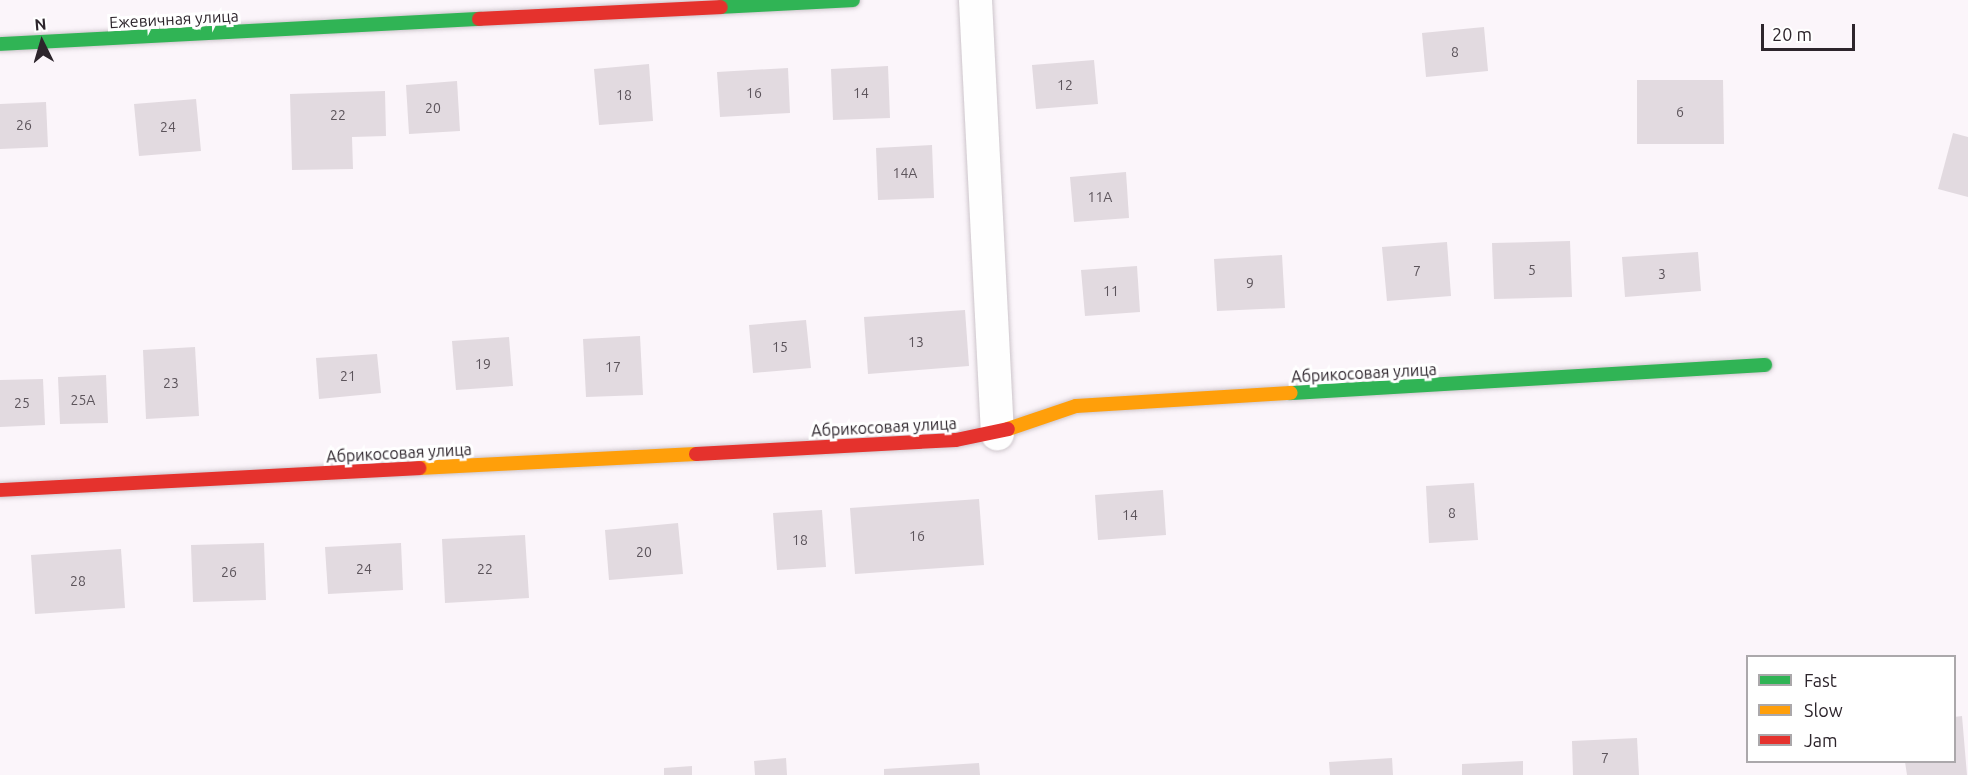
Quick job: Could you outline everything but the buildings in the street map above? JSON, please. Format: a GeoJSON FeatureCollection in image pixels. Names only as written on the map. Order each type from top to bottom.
{"type":"FeatureCollection","features":[{"type":"Feature","properties":{"kind":"street","name":"Ежевичная улица"},"geometry":{"type":"LineString","coordinates":[[0,44],[853,0]]}},
{"type":"Feature","properties":{"kind":"street"},"geometry":{"type":"LineString","coordinates":[[975,0],[997,433]]}},
{"type":"Feature","properties":{"kind":"street","name":"Абрикосовая улица"},"geometry":{"type":"LineString","coordinates":[[0,490],[944,441],[997,433],[1076,406],[1765,365]]}},
{"type":"Feature","properties":{"kind":"traffic: fast"},"geometry":{"type":"LineString","coordinates":[[721,7],[853,0]]}},
{"type":"Feature","properties":{"kind":"traffic: fast"},"geometry":{"type":"LineString","coordinates":[[0,44],[479,19]]}},
{"type":"Feature","properties":{"kind":"traffic: fast"},"geometry":{"type":"LineString","coordinates":[[1291,393],[1765,365]]}},
{"type":"Feature","properties":{"kind":"traffic: slow"},"geometry":{"type":"LineString","coordinates":[[1008,429],[1076,406],[1291,393]]}},
{"type":"Feature","properties":{"kind":"traffic: slow"},"geometry":{"type":"LineString","coordinates":[[419,468],[696,454]]}},
{"type":"Feature","properties":{"kind":"traffic: jam"},"geometry":{"type":"LineString","coordinates":[[479,19],[721,7]]}},
{"type":"Feature","properties":{"kind":"traffic: jam"},"geometry":{"type":"LineString","coordinates":[[696,454],[956,440],[1008,429]]}},
{"type":"Feature","properties":{"kind":"traffic: jam"},"geometry":{"type":"LineString","coordinates":[[0,490],[419,468]]}}]}
